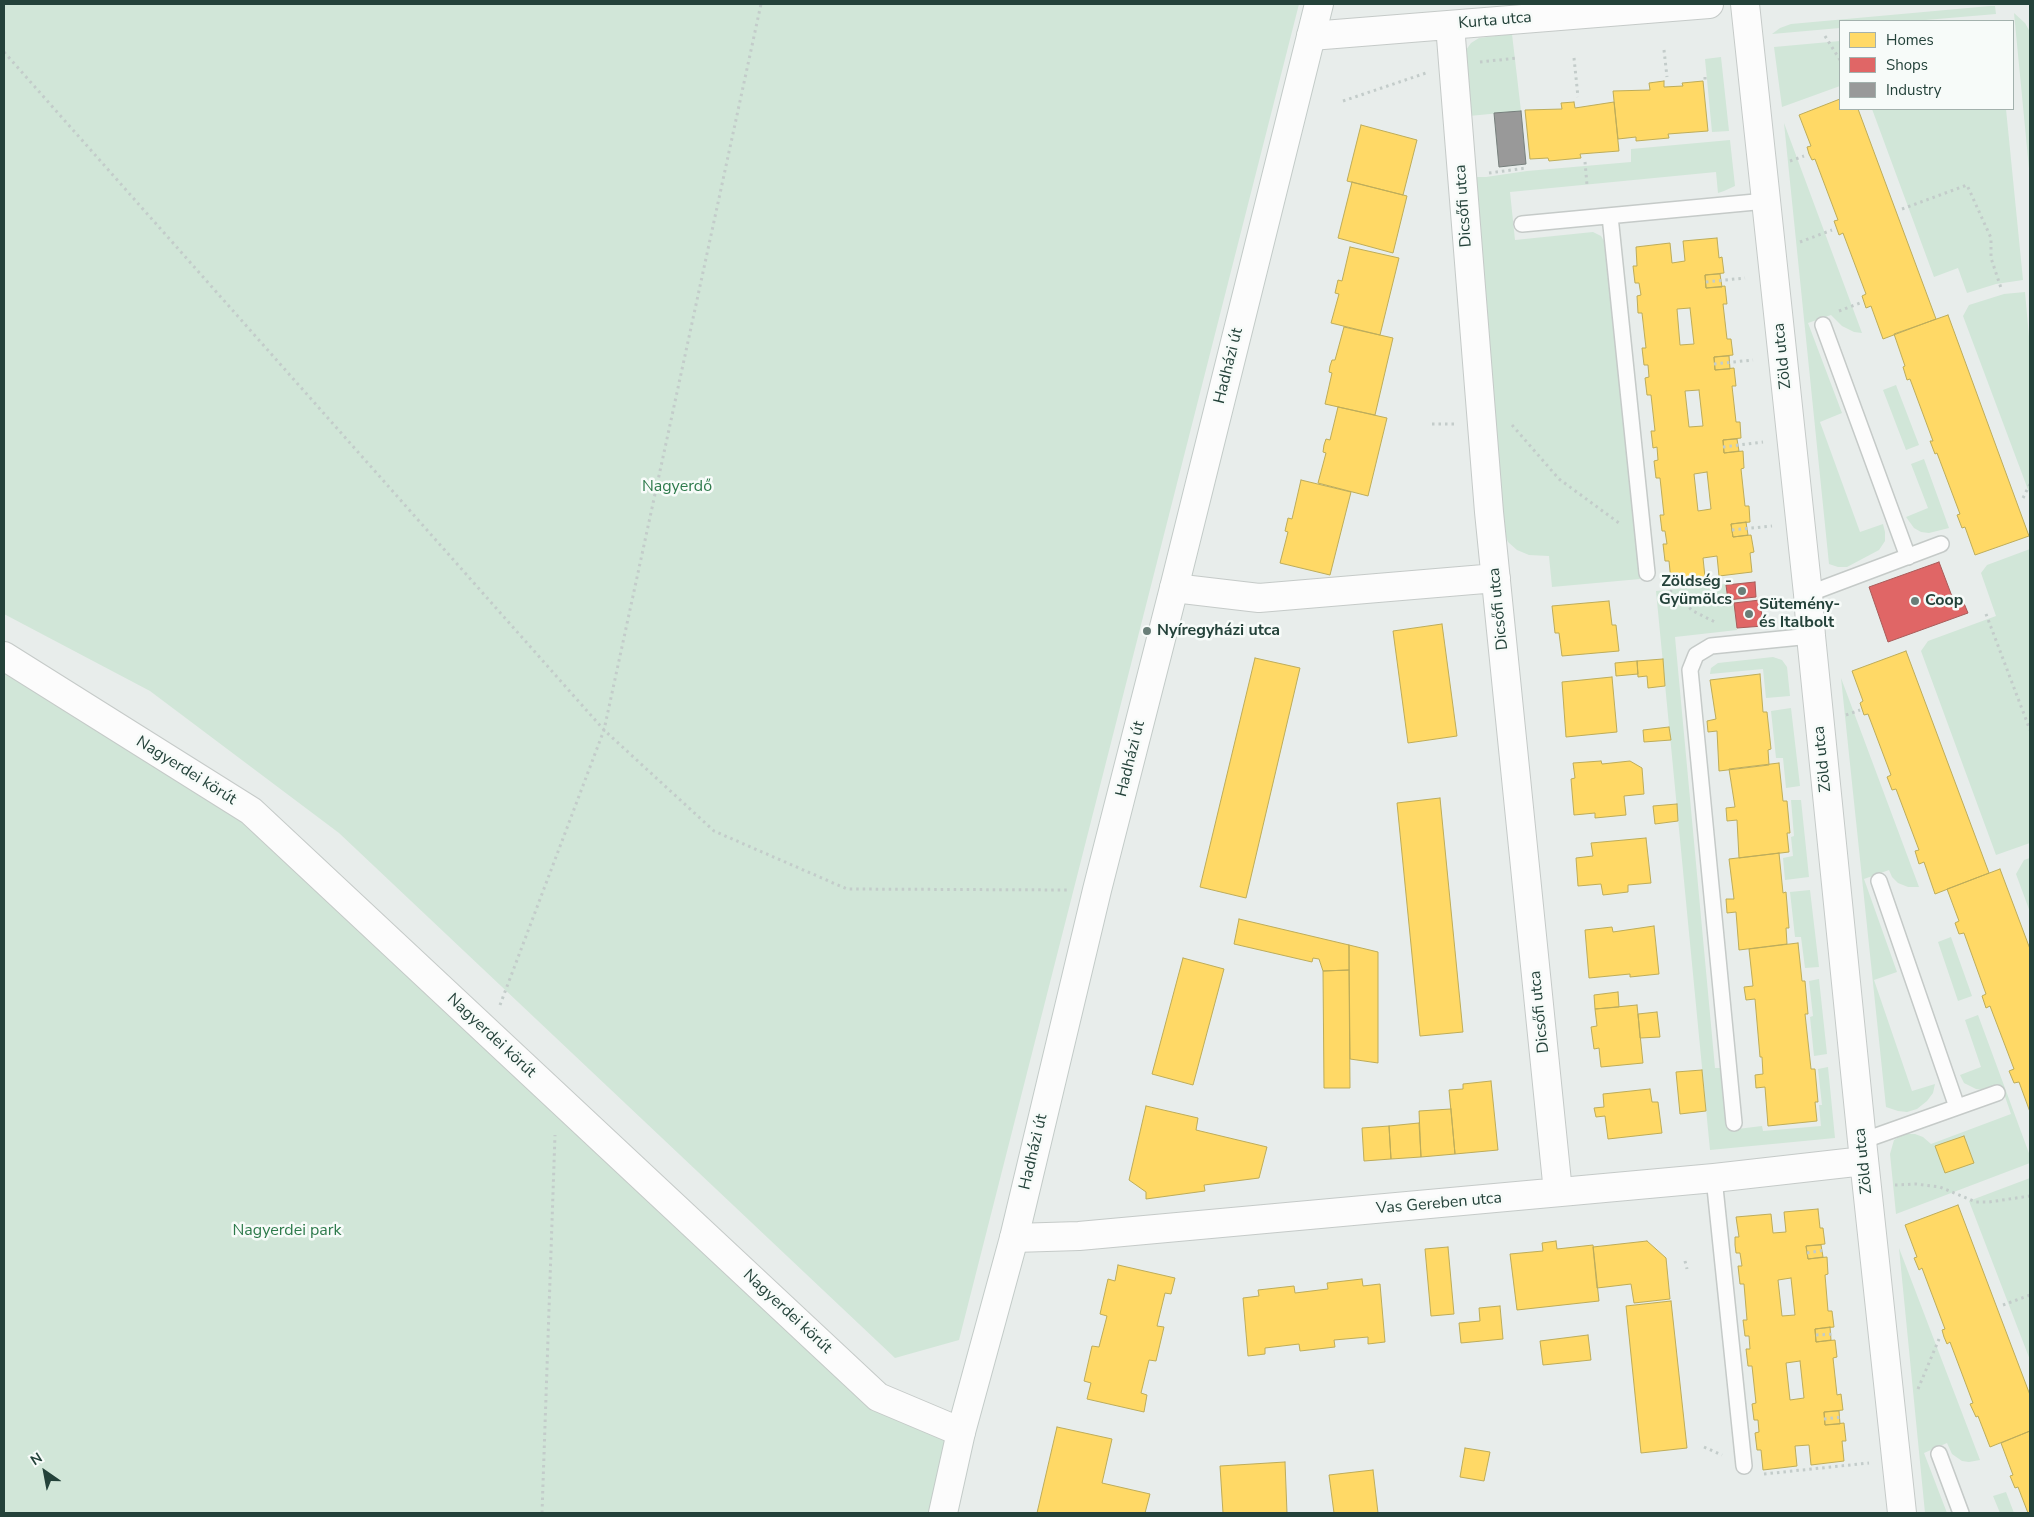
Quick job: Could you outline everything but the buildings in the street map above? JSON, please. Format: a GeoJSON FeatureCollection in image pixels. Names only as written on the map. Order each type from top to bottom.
{"type":"FeatureCollection","features":[{"type":"Feature","properties":{"kind":"street","name":"Hadházi út"},"geometry":{"type":"LineString","coordinates":[[943,1513],[961,1432],[1014,1238],[1097,890],[1174,588],[1318,4]]}},
{"type":"Feature","properties":{"kind":"street","name":"Kurta utca"},"geometry":{"type":"LineString","coordinates":[[1311,36],[1708,4]]}},
{"type":"Feature","properties":{"kind":"street","name":"Zöld utca"},"geometry":{"type":"LineString","coordinates":[[1745,4],[1808,594],[1863,1151],[1902,1513]]}},
{"type":"Feature","properties":{"kind":"street","name":"Dicsőfi utca"},"geometry":{"type":"LineString","coordinates":[[1450,25],[1481,424],[1558,1192]]}},
{"type":"Feature","properties":{"kind":"street"},"geometry":{"type":"LineString","coordinates":[[1174,588],[1259,598],[1496,578]]}},
{"type":"Feature","properties":{"kind":"street","name":"Nagyerdei körút"},"geometry":{"type":"LineString","coordinates":[[4,656],[251,812],[878,1397],[961,1432]]}},
{"type":"Feature","properties":{"kind":"street","name":"Vas Gereben utca"},"geometry":{"type":"LineString","coordinates":[[1014,1238],[1079,1236],[1714,1178],[1863,1151]]}},
{"type":"Feature","properties":{"kind":"lane"},"geometry":{"type":"LineString","coordinates":[[1522,224],[1766,201]]}},
{"type":"Feature","properties":{"kind":"lane"},"geometry":{"type":"LineString","coordinates":[[1610,216],[1647,573]]}},
{"type":"Feature","properties":{"kind":"lane"},"geometry":{"type":"LineString","coordinates":[[1823,325],[1908,557]]}},
{"type":"Feature","properties":{"kind":"lane"},"geometry":{"type":"LineString","coordinates":[[1808,594],[1942,544]]}},
{"type":"Feature","properties":{"kind":"lane"},"geometry":{"type":"LineString","coordinates":[[1734,1123],[1692,695],[1691,664],[1700,651],[1711,646],[1811,636]]}},
{"type":"Feature","properties":{"kind":"lane"},"geometry":{"type":"LineString","coordinates":[[1879,881],[1956,1107]]}},
{"type":"Feature","properties":{"kind":"lane"},"geometry":{"type":"LineString","coordinates":[[1863,1151],[1956,1107],[1997,1093]]}},
{"type":"Feature","properties":{"kind":"lane"},"geometry":{"type":"LineString","coordinates":[[1714,1178],[1744,1466]]}},
{"type":"Feature","properties":{"kind":"lane"},"geometry":{"type":"LineString","coordinates":[[1939,1454],[1961,1513]]}},
{"type":"Feature","properties":{"kind":"path"},"geometry":{"type":"LineString","coordinates":[[489,1034],[604,730],[761,4]]}},
{"type":"Feature","properties":{"kind":"path"},"geometry":{"type":"LineString","coordinates":[[1824,36],[1839,58]]}},
{"type":"Feature","properties":{"kind":"path"},"geometry":{"type":"LineString","coordinates":[[1664,50],[1667,76]]}},
{"type":"Feature","properties":{"kind":"path"},"geometry":{"type":"LineString","coordinates":[[4,52],[604,730],[714,831],[847,889],[1097,890]]}},
{"type":"Feature","properties":{"kind":"path"},"geometry":{"type":"LineString","coordinates":[[1574,58],[1578,97]]}},
{"type":"Feature","properties":{"kind":"path"},"geometry":{"type":"LineString","coordinates":[[1585,162],[1587,185]]}},
{"type":"Feature","properties":{"kind":"path"},"geometry":{"type":"LineString","coordinates":[[1902,209],[1967,185],[1992,238],[1991,258],[2001,288]]}},
{"type":"Feature","properties":{"kind":"path"},"geometry":{"type":"LineString","coordinates":[[1798,242],[1832,230]]}},
{"type":"Feature","properties":{"kind":"path"},"geometry":{"type":"LineString","coordinates":[[1706,282],[1745,278]]}},
{"type":"Feature","properties":{"kind":"path"},"geometry":{"type":"LineString","coordinates":[[1714,364],[1754,360]]}},
{"type":"Feature","properties":{"kind":"path"},"geometry":{"type":"LineString","coordinates":[[1432,424],[1511,424],[1559,479],[1624,527],[1642,525]]}},
{"type":"Feature","properties":{"kind":"path"},"geometry":{"type":"LineString","coordinates":[[1723,447],[1763,442]]}},
{"type":"Feature","properties":{"kind":"path"},"geometry":{"type":"LineString","coordinates":[[2023,498],[2030,484]]}},
{"type":"Feature","properties":{"kind":"path"},"geometry":{"type":"LineString","coordinates":[[1732,530],[1772,526]]}},
{"type":"Feature","properties":{"kind":"path"},"geometry":{"type":"LineString","coordinates":[[1986,614],[2030,730]]}},
{"type":"Feature","properties":{"kind":"path"},"geometry":{"type":"LineString","coordinates":[[542,1513],[556,1097]]}},
{"type":"Feature","properties":{"kind":"path"},"geometry":{"type":"LineString","coordinates":[[1867,1188],[1903,1184],[1928,1185],[1951,1190],[1976,1202],[2030,1196]]}},
{"type":"Feature","properties":{"kind":"path"},"geometry":{"type":"LineString","coordinates":[[1807,1253],[1826,1250]]}},
{"type":"Feature","properties":{"kind":"path"},"geometry":{"type":"LineString","coordinates":[[1685,1261],[1686,1269]]}},
{"type":"Feature","properties":{"kind":"path"},"geometry":{"type":"LineString","coordinates":[[2003,1305],[2030,1295]]}},
{"type":"Feature","properties":{"kind":"path"},"geometry":{"type":"LineString","coordinates":[[1816,1335],[1834,1334]]}},
{"type":"Feature","properties":{"kind":"path"},"geometry":{"type":"LineString","coordinates":[[1917,1391],[1939,1339]]}},
{"type":"Feature","properties":{"kind":"path"},"geometry":{"type":"LineString","coordinates":[[1824,1419],[1842,1417]]}},
{"type":"Feature","properties":{"kind":"path"},"geometry":{"type":"LineString","coordinates":[[1744,1466],[1763,1474],[1873,1463]]}},
{"type":"Feature","properties":{"kind":"green space","name":"Nagyerdő"},"geometry":{"type":"Polygon","coordinates":[[[4,4],[1299,4],[959,1340],[895,1358],[339,833],[150,691],[4,614],[4,4]]]}},
{"type":"Feature","properties":{"kind":"green space"},"geometry":{"type":"Polygon","coordinates":[[[1990,6],[1995,6],[1996,14],[1926,20],[1839,20],[1839,28],[1772,34],[1780,28],[1791,24],[1990,6]]]}},
{"type":"Feature","properties":{"kind":"green space"},"geometry":{"type":"Polygon","coordinates":[[[2014,13],[2025,23],[2030,32],[2030,179],[2014,13]]]}},
{"type":"Feature","properties":{"kind":"green space"},"geometry":{"type":"Polygon","coordinates":[[[1512,34],[1521,111],[1469,116],[1466,50],[1471,43],[1479,38],[1512,34]]]}},
{"type":"Feature","properties":{"kind":"green space"},"geometry":{"type":"Polygon","coordinates":[[[1839,41],[1839,86],[1782,107],[1774,47],[1839,41]]]}},
{"type":"Feature","properties":{"kind":"green space"},"geometry":{"type":"Polygon","coordinates":[[[1721,57],[1729,131],[1712,132],[1705,59],[1721,57]]]}},
{"type":"Feature","properties":{"kind":"green space"},"geometry":{"type":"Polygon","coordinates":[[[1872,110],[2006,110],[2023,280],[1996,284],[1967,293],[1958,268],[1934,277],[1872,110]]]}},
{"type":"Feature","properties":{"kind":"green space"},"geometry":{"type":"Polygon","coordinates":[[[1784,123],[1862,333],[1854,332],[1842,326],[1831,315],[1808,323],[1842,413],[1820,422],[1860,532],[1883,524],[1885,532],[1885,541],[1879,550],[1847,567],[1829,564],[1784,123]]]}},
{"type":"Feature","properties":{"kind":"green space"},"geometry":{"type":"Polygon","coordinates":[[[1730,140],[1735,186],[1718,193],[1716,172],[1510,192],[1515,240],[1593,232],[1601,236],[1604,241],[1640,579],[1552,587],[1549,556],[1529,555],[1517,550],[1508,542],[1504,532],[1475,177],[1631,162],[1631,149],[1730,140]]]}},
{"type":"Feature","properties":{"kind":"green space"},"geometry":{"type":"Polygon","coordinates":[[[2025,292],[2030,348],[2030,495],[1963,316],[1969,305],[2004,294],[2025,292]]]}},
{"type":"Feature","properties":{"kind":"green space"},"geometry":{"type":"Polygon","coordinates":[[[1896,385],[1919,445],[1906,450],[1883,390],[1896,385]]]}},
{"type":"Feature","properties":{"kind":"green space"},"geometry":{"type":"Polygon","coordinates":[[[1924,459],[1949,528],[1929,533],[1921,532],[1914,528],[1906,517],[1928,508],[1911,464],[1924,459]]]}},
{"type":"Feature","properties":{"kind":"green space"},"geometry":{"type":"Polygon","coordinates":[[[2030,549],[2030,843],[1996,855],[1921,651],[1928,641],[1996,616],[1981,573],[1987,565],[2030,549]]]}},
{"type":"Feature","properties":{"kind":"green space"},"geometry":{"type":"Polygon","coordinates":[[[1726,584],[1728,600],[1734,599],[1737,630],[1675,637],[1715,1068],[1723,1068],[1729,1130],[1762,1126],[1763,1131],[1821,1126],[1819,1105],[1822,1105],[1818,1069],[1828,1067],[1835,1138],[1710,1150],[1656,591],[1726,584]]]}},
{"type":"Feature","properties":{"kind":"green space","name":"Nagyerdei park"},"geometry":{"type":"Polygon","coordinates":[[[4,656],[251,811],[878,1397],[961,1432],[943,1513],[4,1513],[4,656]]]}},
{"type":"Feature","properties":{"kind":"green space"},"geometry":{"type":"Polygon","coordinates":[[[1773,657],[1782,660],[1787,667],[1790,696],[1766,698],[1763,669],[1710,674],[1711,668],[1718,663],[1773,657]]]}},
{"type":"Feature","properties":{"kind":"green space"},"geometry":{"type":"Polygon","coordinates":[[[1841,678],[1919,887],[1908,887],[1898,883],[1892,877],[1889,870],[1864,879],[1897,972],[1874,980],[1912,1091],[1935,1084],[1933,1093],[1927,1101],[1917,1109],[1907,1112],[1886,1107],[1841,678]]]}},
{"type":"Feature","properties":{"kind":"green space"},"geometry":{"type":"Polygon","coordinates":[[[1791,708],[1800,786],[1786,788],[1783,758],[1776,758],[1771,711],[1791,708]]]}},
{"type":"Feature","properties":{"kind":"green space"},"geometry":{"type":"Polygon","coordinates":[[[1791,800],[1801,800],[1809,877],[1785,880],[1783,858],[1793,856],[1791,837],[1794,836],[1791,800]]]}},
{"type":"Feature","properties":{"kind":"green space"},"geometry":{"type":"Polygon","coordinates":[[[2030,858],[2030,912],[2016,874],[2024,860],[2030,858]]]}},
{"type":"Feature","properties":{"kind":"green space"},"geometry":{"type":"Polygon","coordinates":[[[1810,890],[1819,967],[1805,968],[1801,937],[1795,937],[1790,892],[1810,890]]]}},
{"type":"Feature","properties":{"kind":"green space"},"geometry":{"type":"Polygon","coordinates":[[[1951,937],[1972,996],[1958,1001],[1938,942],[1951,937]]]}},
{"type":"Feature","properties":{"kind":"green space"},"geometry":{"type":"Polygon","coordinates":[[[1819,979],[1827,1054],[1814,1056],[1810,1017],[1813,1016],[1809,981],[1819,979]]]}},
{"type":"Feature","properties":{"kind":"green space"},"geometry":{"type":"Polygon","coordinates":[[[1978,1015],[2030,1156],[2030,1163],[1896,1214],[1890,1154],[1894,1140],[1904,1134],[1915,1134],[1923,1137],[1931,1144],[2011,1114],[2001,1085],[1984,1090],[1976,1089],[1964,1083],[1960,1075],[1981,1067],[1965,1020],[1978,1015]]]}},
{"type":"Feature","properties":{"kind":"green space"},"geometry":{"type":"Polygon","coordinates":[[[2030,1178],[2030,1360],[1969,1201],[2030,1178]]]}},
{"type":"Feature","properties":{"kind":"green space"},"geometry":{"type":"Polygon","coordinates":[[[1899,1248],[1980,1460],[1962,1461],[1952,1454],[1947,1443],[1924,1453],[1947,1513],[1925,1513],[1899,1248]]]}},
{"type":"Feature","properties":{"kind":"green space"},"geometry":{"type":"Polygon","coordinates":[[[2006,1492],[2014,1513],[2000,1513],[1993,1496],[2006,1492]]]}},
{"type":"Feature","properties":{"kind":"place","name":"Zöldség - Gyümölcs"},"geometry":{"type":"Point","coordinates":[1742,591]}},
{"type":"Feature","properties":{"kind":"place","name":"Coop"},"geometry":{"type":"Point","coordinates":[1915,601]}},
{"type":"Feature","properties":{"kind":"place","name":"Sütemény- és Italbolt"},"geometry":{"type":"Point","coordinates":[1749,614]}},
{"type":"Feature","properties":{"kind":"place","name":"Nyíregyházi utca"},"geometry":{"type":"Point","coordinates":[1147,631]}}]}
